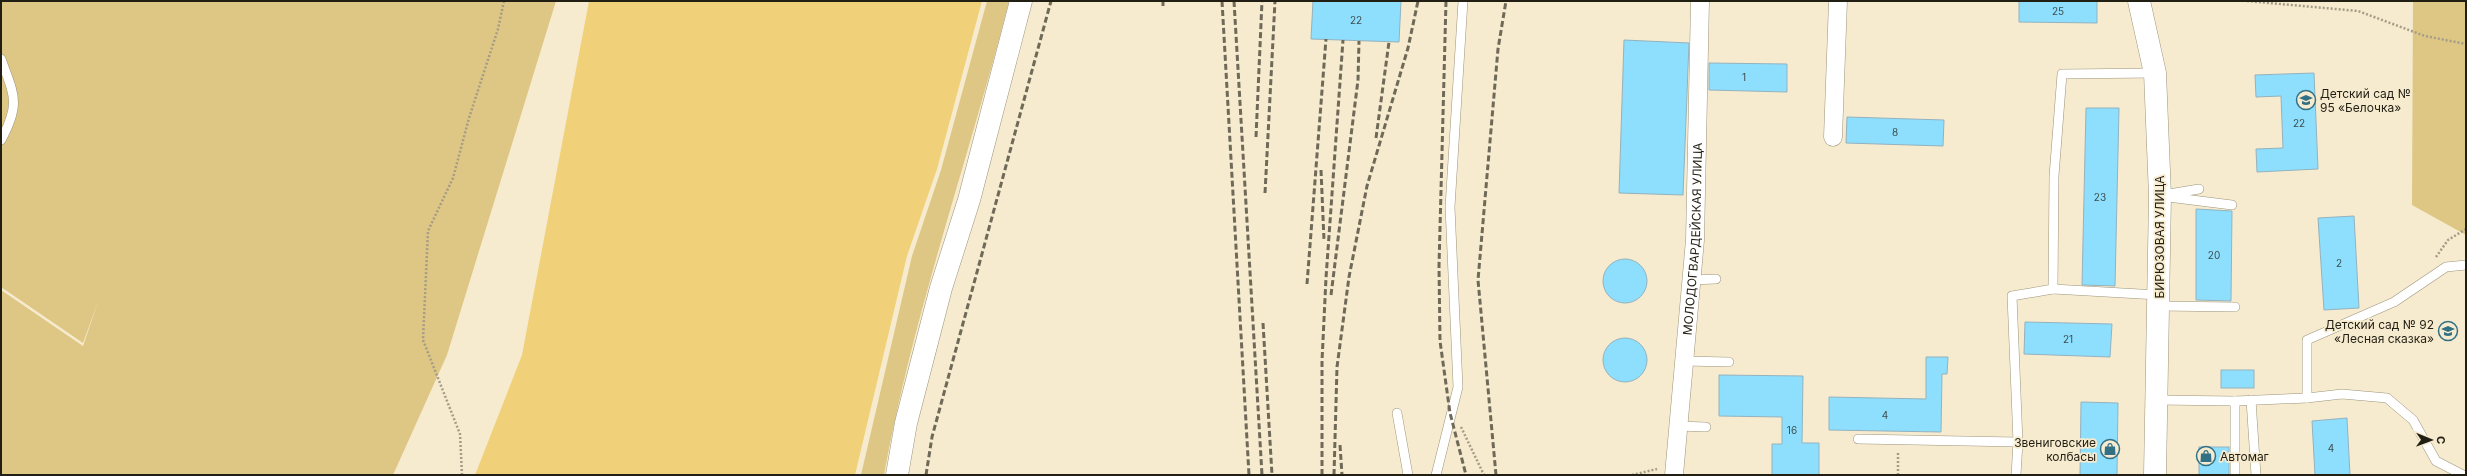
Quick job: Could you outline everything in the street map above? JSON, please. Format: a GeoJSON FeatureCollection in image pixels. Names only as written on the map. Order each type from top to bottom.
{"type":"FeatureCollection","features":[{"type":"Feature","properties":{"kind":"main road"},"geometry":{"type":"LineString","coordinates":[[896,475],[906,423],[941,288],[969,200],[1021,1]]}},
{"type":"Feature","properties":{"kind":"main road","name":"БИРЮЗОВАЯ УЛИЦА"},"geometry":{"type":"LineString","coordinates":[[2138,1],[2155,73],[2160,196],[2155,475]]}},
{"type":"Feature","properties":{"kind":"street","name":"МОЛОДОГВАРДЕЙСКАЯ УЛИЦА"},"geometry":{"type":"LineString","coordinates":[[1674,470],[1695,240],[1700,1]]}},
{"type":"Feature","properties":{"kind":"street"},"geometry":{"type":"LineString","coordinates":[[1833,137],[1838,1]]}},
{"type":"Feature","properties":{"kind":"lane"},"geometry":{"type":"LineString","coordinates":[[1436,475],[1458,386],[1450,207],[1463,1]]}},
{"type":"Feature","properties":{"kind":"lane"},"geometry":{"type":"LineString","coordinates":[[1,59],[14,93],[11,121],[1,140]]}},
{"type":"Feature","properties":{"kind":"lane"},"geometry":{"type":"LineString","coordinates":[[2053,289],[2054,176],[2062,74],[2155,73]]}},
{"type":"Feature","properties":{"kind":"lane"},"geometry":{"type":"LineString","coordinates":[[2160,196],[2199,189]]}},
{"type":"Feature","properties":{"kind":"lane"},"geometry":{"type":"LineString","coordinates":[[2160,196],[2232,205]]}},
{"type":"Feature","properties":{"kind":"lane"},"geometry":{"type":"LineString","coordinates":[[2307,398],[2307,340],[2394,302],[2446,268],[2466,265]]}},
{"type":"Feature","properties":{"kind":"lane"},"geometry":{"type":"LineString","coordinates":[[1692,280],[1716,279]]}},
{"type":"Feature","properties":{"kind":"lane"},"geometry":{"type":"LineString","coordinates":[[2016,475],[2018,442],[2012,296],[2053,289],[2159,301],[2235,307]]}},
{"type":"Feature","properties":{"kind":"lane"},"geometry":{"type":"LineString","coordinates":[[1685,361],[1729,362]]}},
{"type":"Feature","properties":{"kind":"lane"},"geometry":{"type":"LineString","coordinates":[[2156,400],[2235,401],[2307,398],[2342,394],[2387,398],[2413,420],[2436,462],[2463,475]]}},
{"type":"Feature","properties":{"kind":"lane"},"geometry":{"type":"LineString","coordinates":[[2251,400],[2256,475]]}},
{"type":"Feature","properties":{"kind":"lane"},"geometry":{"type":"LineString","coordinates":[[2235,401],[2235,475]]}},
{"type":"Feature","properties":{"kind":"lane"},"geometry":{"type":"LineString","coordinates":[[1398,413],[1408,475]]}},
{"type":"Feature","properties":{"kind":"lane"},"geometry":{"type":"LineString","coordinates":[[1678,426],[1706,427]]}},
{"type":"Feature","properties":{"kind":"lane"},"geometry":{"type":"LineString","coordinates":[[1858,440],[2018,442]]}},
{"type":"Feature","properties":{"kind":"path"},"geometry":{"type":"LineString","coordinates":[[462,475],[460,434],[423,340],[428,231],[453,178],[469,118],[498,29],[504,1]]}},
{"type":"Feature","properties":{"kind":"path"},"geometry":{"type":"LineString","coordinates":[[2247,1],[2358,11],[2425,36],[2466,44]]}},
{"type":"Feature","properties":{"kind":"path"},"geometry":{"type":"LineString","coordinates":[[1452,407],[1484,475]]}},
{"type":"Feature","properties":{"kind":"path"},"geometry":{"type":"LineString","coordinates":[[1898,440],[1898,475]]}},
{"type":"Feature","properties":{"kind":"path"},"geometry":{"type":"LineString","coordinates":[[1632,475],[1674,470]]}},
{"type":"Feature","properties":{"kind":"shaded area"},"geometry":{"type":"Polygon","coordinates":[[[1,1],[556,1],[447,355],[393,475],[1,475],[1,290],[83,346],[99,299],[83,343],[1,287],[1,1]]]}},
{"type":"Feature","properties":{"kind":"shaded area"},"geometry":{"type":"Polygon","coordinates":[[[589,1],[982,1],[937,169],[907,256],[855,475],[475,475],[522,355],[589,1]]]}},
{"type":"Feature","properties":{"kind":"shaded area"},"geometry":{"type":"Polygon","coordinates":[[[987,1],[1009,1],[910,355],[884,475],[861,475],[912,256],[941,170],[987,1]]]}},
{"type":"Feature","properties":{"kind":"shaded area"},"geometry":{"type":"Polygon","coordinates":[[[2413,1],[2466,1],[2466,235],[2412,205],[2413,1]]]}},
{"type":"Feature","properties":{"kind":"building"},"geometry":{"type":"Polygon","coordinates":[[[1313,1],[1401,1],[1399,42],[1311,39],[1313,1]]]}},
{"type":"Feature","properties":{"kind":"building"},"geometry":{"type":"Polygon","coordinates":[[[2019,1],[2097,1],[2097,23],[2019,22],[2019,1]]]}},
{"type":"Feature","properties":{"kind":"building"},"geometry":{"type":"Polygon","coordinates":[[[1624,40],[1689,43],[1683,195],[1619,193],[1624,40]]]}},
{"type":"Feature","properties":{"kind":"building"},"geometry":{"type":"Polygon","coordinates":[[[1709,63],[1787,64],[1787,92],[1709,90],[1709,63]]]}},
{"type":"Feature","properties":{"kind":"building"},"geometry":{"type":"Polygon","coordinates":[[[2314,73],[2318,169],[2257,172],[2256,149],[2283,148],[2281,96],[2256,97],[2255,75],[2314,73]]]}},
{"type":"Feature","properties":{"kind":"building"},"geometry":{"type":"Polygon","coordinates":[[[2086,108],[2119,108],[2115,286],[2082,285],[2086,108]]]}},
{"type":"Feature","properties":{"kind":"building"},"geometry":{"type":"Polygon","coordinates":[[[1847,117],[1944,120],[1943,146],[1846,143],[1847,117]]]}},
{"type":"Feature","properties":{"kind":"building"},"geometry":{"type":"Polygon","coordinates":[[[2196,209],[2232,211],[2231,301],[2196,300],[2196,209]]]}},
{"type":"Feature","properties":{"kind":"building"},"geometry":{"type":"Polygon","coordinates":[[[2354,216],[2359,308],[2324,310],[2318,218],[2354,216]]]}},
{"type":"Feature","properties":{"kind":"building"},"geometry":{"type":"Polygon","coordinates":[[[1625,259],[1637,263],[1643,269],[1647,281],[1643,293],[1637,299],[1625,303],[1613,299],[1607,293],[1603,281],[1607,269],[1613,263],[1625,259]]]}},
{"type":"Feature","properties":{"kind":"building"},"geometry":{"type":"Polygon","coordinates":[[[2025,322],[2112,324],[2110,357],[2024,354],[2025,322]]]}},
{"type":"Feature","properties":{"kind":"building"},"geometry":{"type":"Polygon","coordinates":[[[1625,338],[1637,342],[1643,348],[1647,360],[1643,372],[1637,378],[1625,382],[1613,378],[1607,372],[1603,360],[1607,348],[1613,342],[1625,338]]]}},
{"type":"Feature","properties":{"kind":"building"},"geometry":{"type":"Polygon","coordinates":[[[1926,357],[1948,357],[1947,374],[1942,374],[1941,432],[1829,430],[1829,397],[1926,399],[1926,357]]]}},
{"type":"Feature","properties":{"kind":"building"},"geometry":{"type":"Polygon","coordinates":[[[2221,370],[2254,370],[2254,388],[2221,388],[2221,370]]]}},
{"type":"Feature","properties":{"kind":"building"},"geometry":{"type":"Polygon","coordinates":[[[1719,375],[1803,376],[1802,443],[1819,443],[1819,475],[1772,475],[1772,444],[1782,444],[1782,417],[1719,416],[1719,375]]]}},
{"type":"Feature","properties":{"kind":"building"},"geometry":{"type":"Polygon","coordinates":[[[2081,402],[2118,403],[2117,475],[2080,475],[2081,402]]]}},
{"type":"Feature","properties":{"kind":"building"},"geometry":{"type":"Polygon","coordinates":[[[2347,418],[2350,475],[2315,475],[2312,421],[2347,418]]]}},
{"type":"Feature","properties":{"kind":"building"},"geometry":{"type":"Polygon","coordinates":[[[2199,447],[2229,447],[2229,475],[2199,475],[2199,447]]]}},
{"type":"Feature","properties":{"kind":"railway"},"geometry":{"type":"LineString","coordinates":[[926,475],[932,437],[1051,1]]}},
{"type":"Feature","properties":{"kind":"railway"},"geometry":{"type":"LineString","coordinates":[[1163,1],[1163,6]]}},
{"type":"Feature","properties":{"kind":"railway"},"geometry":{"type":"LineString","coordinates":[[1222,1],[1249,475]]}},
{"type":"Feature","properties":{"kind":"railway"},"geometry":{"type":"LineString","coordinates":[[1234,1],[1262,475]]}},
{"type":"Feature","properties":{"kind":"railway"},"geometry":{"type":"LineString","coordinates":[[1256,137],[1262,1]]}},
{"type":"Feature","properties":{"kind":"railway"},"geometry":{"type":"LineString","coordinates":[[1265,193],[1275,1]]}},
{"type":"Feature","properties":{"kind":"railway"},"geometry":{"type":"LineString","coordinates":[[1334,475],[1337,367],[1349,277],[1367,186],[1408,48],[1418,1]]}},
{"type":"Feature","properties":{"kind":"railway"},"geometry":{"type":"LineString","coordinates":[[1446,1],[1439,266],[1440,341],[1450,413],[1466,475]]}},
{"type":"Feature","properties":{"kind":"railway"},"geometry":{"type":"LineString","coordinates":[[1496,475],[1478,280],[1498,49],[1506,1]]}},
{"type":"Feature","properties":{"kind":"railway"},"geometry":{"type":"LineString","coordinates":[[1307,284],[1326,39]]}},
{"type":"Feature","properties":{"kind":"railway"},"geometry":{"type":"LineString","coordinates":[[1322,475],[1322,361],[1326,278],[1343,40]]}},
{"type":"Feature","properties":{"kind":"railway"},"geometry":{"type":"LineString","coordinates":[[1331,295],[1358,80],[1359,41]]}},
{"type":"Feature","properties":{"kind":"railway"},"geometry":{"type":"LineString","coordinates":[[1376,138],[1389,42]]}},
{"type":"Feature","properties":{"kind":"railway"},"geometry":{"type":"LineString","coordinates":[[1321,170],[1324,240]]}},
{"type":"Feature","properties":{"kind":"railway"},"geometry":{"type":"LineString","coordinates":[[1263,323],[1272,475]]}},
{"type":"Feature","properties":{"kind":"railway"},"geometry":{"type":"LineString","coordinates":[[1340,445],[1342,475]]}},
{"type":"Feature","properties":{"kind":"place","name":"Детский сад № 95 «Белочка»"},"geometry":{"type":"Point","coordinates":[2306,100]}},
{"type":"Feature","properties":{"kind":"place","name":"Детский сад № 92 «Лесная сказка»"},"geometry":{"type":"Point","coordinates":[2448,331]}},
{"type":"Feature","properties":{"kind":"place","name":"Звениговские колбасы"},"geometry":{"type":"Point","coordinates":[2110,449]}},
{"type":"Feature","properties":{"kind":"place","name":"Автомаг"},"geometry":{"type":"Point","coordinates":[2206,456]}}]}
